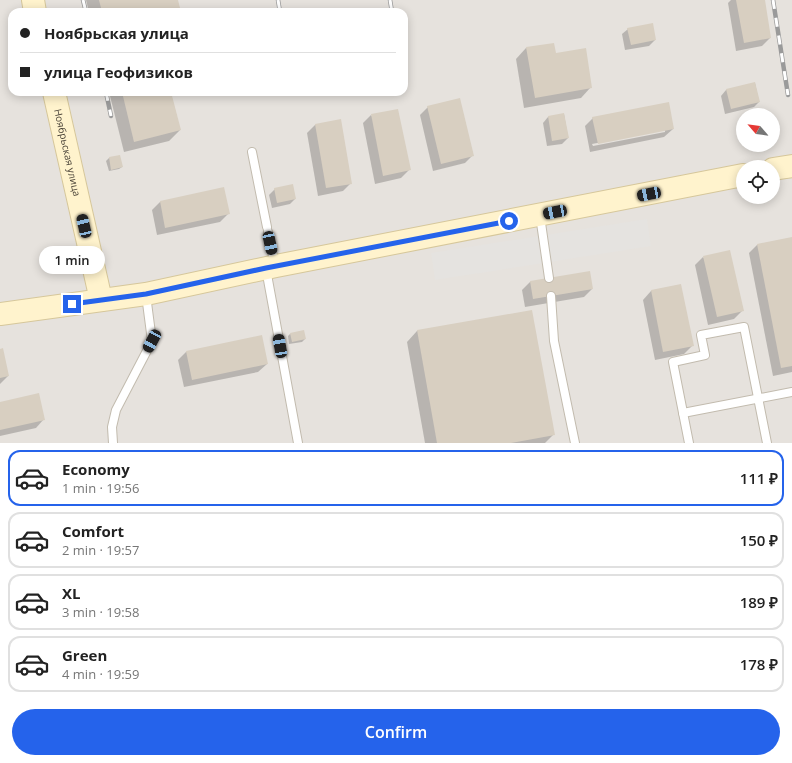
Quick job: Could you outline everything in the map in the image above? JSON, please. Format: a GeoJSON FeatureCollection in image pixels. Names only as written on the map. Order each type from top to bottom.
{"type":"FeatureCollection","features":[{"type":"Feature","properties":{"kind":"main road","name":"Ноябрьская улица"},"geometry":{"type":"LineString","coordinates":[[55,96],[101,300]]}},
{"type":"Feature","properties":{"kind":"main road"},"geometry":{"type":"LineString","coordinates":[[780,169],[792,166]]}},
{"type":"Feature","properties":{"kind":"main road"},"geometry":{"type":"LineString","coordinates":[[0,314],[146,294],[271,267],[736,176]]}},
{"type":"Feature","properties":{"kind":"lane"},"geometry":{"type":"LineString","coordinates":[[252,152],[267,229],[271,267],[298,443]]}},
{"type":"Feature","properties":{"kind":"lane"},"geometry":{"type":"LineString","coordinates":[[540,215],[549,278]]}},
{"type":"Feature","properties":{"kind":"lane"},"geometry":{"type":"LineString","coordinates":[[112,443],[112,427],[116,410],[152,341],[146,294]]}},
{"type":"Feature","properties":{"kind":"lane"},"geometry":{"type":"LineString","coordinates":[[551,296],[554,341],[575,443]]}},
{"type":"Feature","properties":{"kind":"lane"},"geometry":{"type":"LineString","coordinates":[[689,443],[673,362],[705,355],[701,335],[744,327],[767,443]]}},
{"type":"Feature","properties":{"kind":"lane"},"geometry":{"type":"LineString","coordinates":[[683,413],[792,392]]}},
{"type":"Feature","properties":{"kind":"shaded area"},"geometry":{"type":"Polygon","coordinates":[[[0,0],[792,0],[792,443],[0,443],[0,0]]]}},
{"type":"Feature","properties":{"kind":"shaded area"},"geometry":{"type":"Polygon","coordinates":[[[647,219],[651,246],[435,280],[431,253],[647,219]]]}},
{"type":"Feature","properties":{"kind":"building"},"geometry":{"type":"Polygon","coordinates":[[[99,0],[178,0],[180,8],[101,8],[99,0]]]}},
{"type":"Feature","properties":{"kind":"building"},"geometry":{"type":"Polygon","coordinates":[[[736,0],[765,0],[771,38],[744,43],[736,0]]]}},
{"type":"Feature","properties":{"kind":"building"},"geometry":{"type":"Polygon","coordinates":[[[653,23],[656,40],[631,45],[627,28],[653,23]]]}},
{"type":"Feature","properties":{"kind":"building"},"geometry":{"type":"Polygon","coordinates":[[[554,43],[556,53],[586,48],[592,88],[535,98],[526,47],[554,43]]]}},
{"type":"Feature","properties":{"kind":"building"},"geometry":{"type":"Polygon","coordinates":[[[755,82],[760,102],[731,109],[726,89],[755,82]]]}},
{"type":"Feature","properties":{"kind":"building"},"geometry":{"type":"Polygon","coordinates":[[[123,96],[172,96],[181,130],[134,142],[123,96]]]}},
{"type":"Feature","properties":{"kind":"building"},"geometry":{"type":"Polygon","coordinates":[[[460,98],[474,156],[441,164],[427,106],[460,98]]]}},
{"type":"Feature","properties":{"kind":"building"},"geometry":{"type":"Polygon","coordinates":[[[669,102],[674,129],[598,144],[592,117],[669,102]]]}},
{"type":"Feature","properties":{"kind":"building"},"geometry":{"type":"Polygon","coordinates":[[[398,109],[411,170],[383,176],[371,114],[398,109]]]}},
{"type":"Feature","properties":{"kind":"building"},"geometry":{"type":"Polygon","coordinates":[[[564,113],[569,138],[552,141],[548,116],[564,113]]]}},
{"type":"Feature","properties":{"kind":"building"},"geometry":{"type":"Polygon","coordinates":[[[341,119],[352,184],[326,188],[315,124],[341,119]]]}},
{"type":"Feature","properties":{"kind":"building"},"geometry":{"type":"Polygon","coordinates":[[[120,155],[123,167],[111,170],[109,157],[120,155]]]}},
{"type":"Feature","properties":{"kind":"building"},"geometry":{"type":"Polygon","coordinates":[[[293,184],[296,199],[277,203],[274,188],[293,184]]]}},
{"type":"Feature","properties":{"kind":"building"},"geometry":{"type":"Polygon","coordinates":[[[224,187],[230,214],[165,228],[160,201],[224,187]]]}},
{"type":"Feature","properties":{"kind":"building"},"geometry":{"type":"Polygon","coordinates":[[[792,237],[792,366],[781,368],[757,244],[792,237]]]}},
{"type":"Feature","properties":{"kind":"building"},"geometry":{"type":"Polygon","coordinates":[[[730,250],[744,311],[717,317],[703,256],[730,250]]]}},
{"type":"Feature","properties":{"kind":"building"},"geometry":{"type":"Polygon","coordinates":[[[590,271],[593,289],[533,299],[530,281],[590,271]]]}},
{"type":"Feature","properties":{"kind":"building"},"geometry":{"type":"Polygon","coordinates":[[[681,284],[694,346],[663,352],[651,290],[681,284]]]}},
{"type":"Feature","properties":{"kind":"building"},"geometry":{"type":"Polygon","coordinates":[[[532,310],[555,435],[511,443],[437,443],[417,330],[532,310]]]}},
{"type":"Feature","properties":{"kind":"building"},"geometry":{"type":"Polygon","coordinates":[[[304,330],[306,339],[292,342],[290,333],[304,330]]]}},
{"type":"Feature","properties":{"kind":"building"},"geometry":{"type":"Polygon","coordinates":[[[262,335],[268,364],[192,380],[186,351],[262,335]]]}},
{"type":"Feature","properties":{"kind":"building"},"geometry":{"type":"Polygon","coordinates":[[[3,348],[9,376],[0,378],[0,349],[3,348]]]}},
{"type":"Feature","properties":{"kind":"building"},"geometry":{"type":"Polygon","coordinates":[[[39,393],[45,420],[0,430],[0,402],[39,393]]]}},
{"type":"Feature","properties":{"kind":"railway"},"geometry":{"type":"LineString","coordinates":[[83,0],[85,8]]}},
{"type":"Feature","properties":{"kind":"railway"},"geometry":{"type":"LineString","coordinates":[[278,0],[279,8]]}},
{"type":"Feature","properties":{"kind":"railway"},"geometry":{"type":"LineString","coordinates":[[390,0],[391,8]]}},
{"type":"Feature","properties":{"kind":"railway"},"geometry":{"type":"LineString","coordinates":[[773,0],[788,95]]}},
{"type":"Feature","properties":{"kind":"railway"},"geometry":{"type":"LineString","coordinates":[[107,96],[111,116]]}},
{"type":"Feature","properties":{"kind":"route"},"geometry":{"type":"LineString","coordinates":[[72,304],[146,294],[266,268],[509,221]]}}]}
